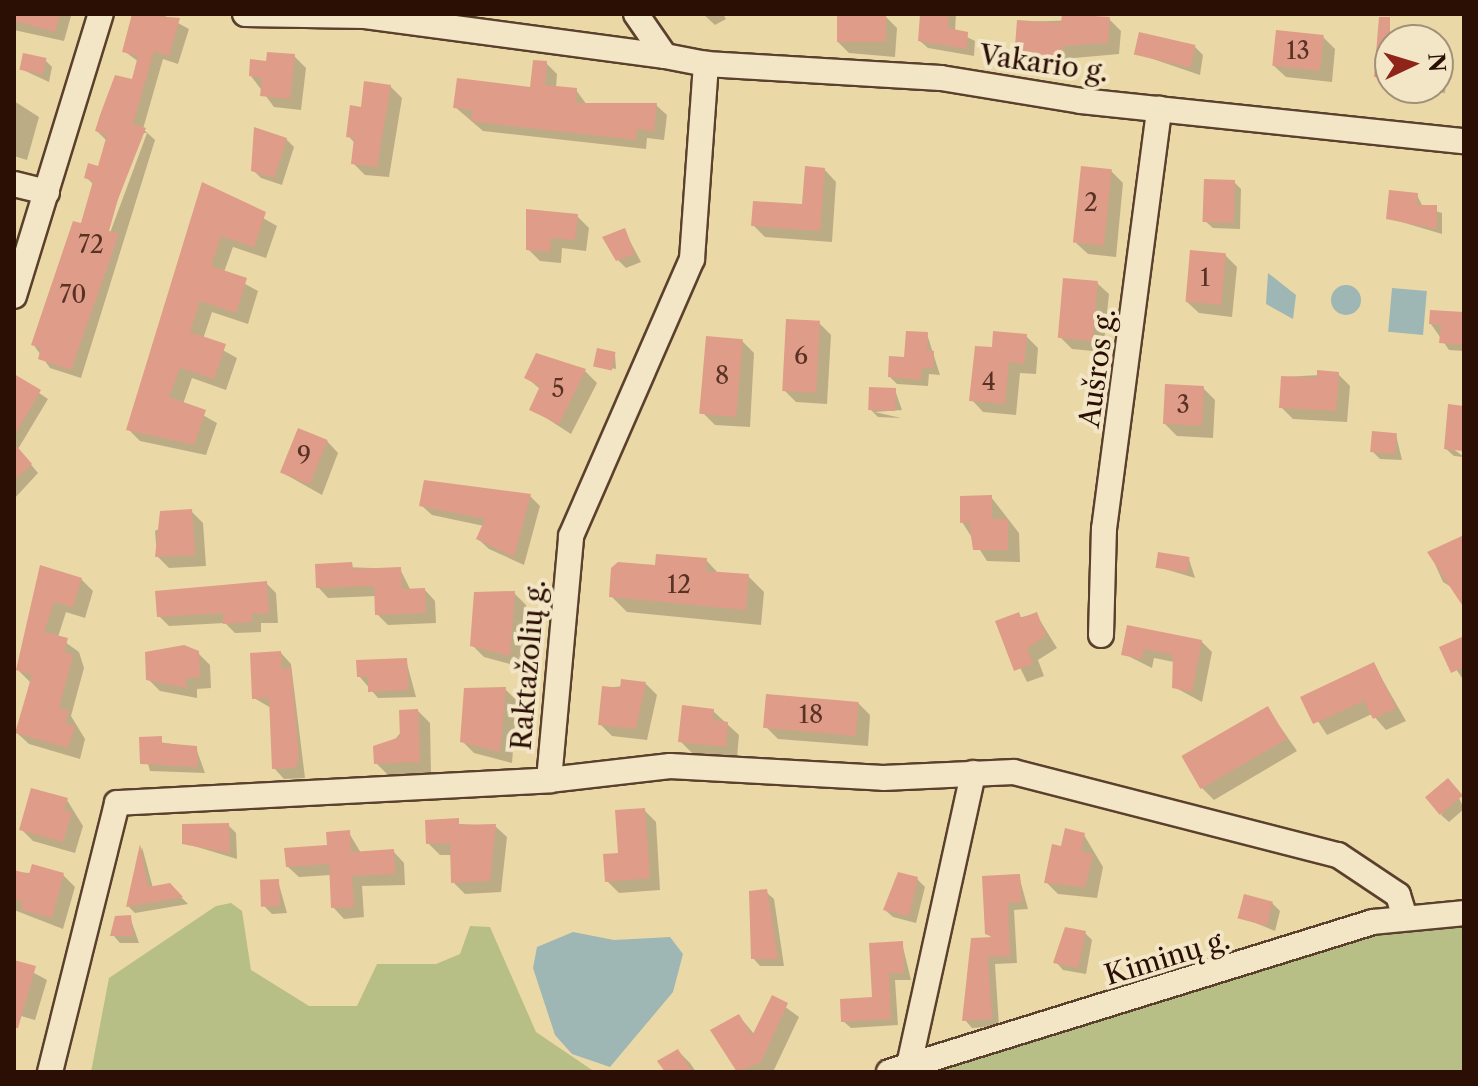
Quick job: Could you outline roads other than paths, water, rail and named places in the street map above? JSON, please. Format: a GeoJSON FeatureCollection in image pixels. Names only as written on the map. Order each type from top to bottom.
{"type":"FeatureCollection","features":[{"type":"Feature","properties":{"kind":"street"},"geometry":{"type":"LineString","coordinates":[[14,296],[101,14]]}},
{"type":"Feature","properties":{"kind":"street","name":"Vakario g."},"geometry":{"type":"LineString","coordinates":[[245,14],[365,16],[706,64],[941,78],[1159,109],[1464,141]]}},
{"type":"Feature","properties":{"kind":"street"},"geometry":{"type":"LineString","coordinates":[[636,14],[665,56]]}},
{"type":"Feature","properties":{"kind":"street","name":"Raktažolių g."},"geometry":{"type":"LineString","coordinates":[[50,1072],[117,803],[549,780],[571,536],[692,259],[706,64]]}},
{"type":"Feature","properties":{"kind":"street","name":"Aušros g."},"geometry":{"type":"LineString","coordinates":[[1101,635],[1104,529],[1159,109]]}},
{"type":"Feature","properties":{"kind":"street"},"geometry":{"type":"LineString","coordinates":[[14,184],[47,192]]}},
{"type":"Feature","properties":{"kind":"street"},"geometry":{"type":"LineString","coordinates":[[549,780],[670,766],[883,778],[1014,772],[1307,844],[1383,883],[1398,895],[1404,915]]}},
{"type":"Feature","properties":{"kind":"street"},"geometry":{"type":"LineString","coordinates":[[899,1069],[973,773]]}},
{"type":"Feature","properties":{"kind":"street","name":"Kiminų g."},"geometry":{"type":"LineString","coordinates":[[899,1069],[1404,915],[1464,913]]}},
{"type":"Feature","properties":{"kind":"water"},"geometry":{"type":"Polygon","coordinates":[[[1268,273],[1296,295],[1293,319],[1266,304],[1268,273]]]}},
{"type":"Feature","properties":{"kind":"water"},"geometry":{"type":"Polygon","coordinates":[[[1346,285],[1357,289],[1361,300],[1357,311],[1346,315],[1335,311],[1331,300],[1335,289],[1346,285]]]}},
{"type":"Feature","properties":{"kind":"water"},"geometry":{"type":"Polygon","coordinates":[[[1392,288],[1427,291],[1423,335],[1388,332],[1392,288]]]}},
{"type":"Feature","properties":{"kind":"water"},"geometry":{"type":"Polygon","coordinates":[[[573,932],[614,940],[670,937],[683,954],[673,992],[610,1067],[572,1054],[555,1035],[533,968],[537,947],[573,932]]]}}]}
